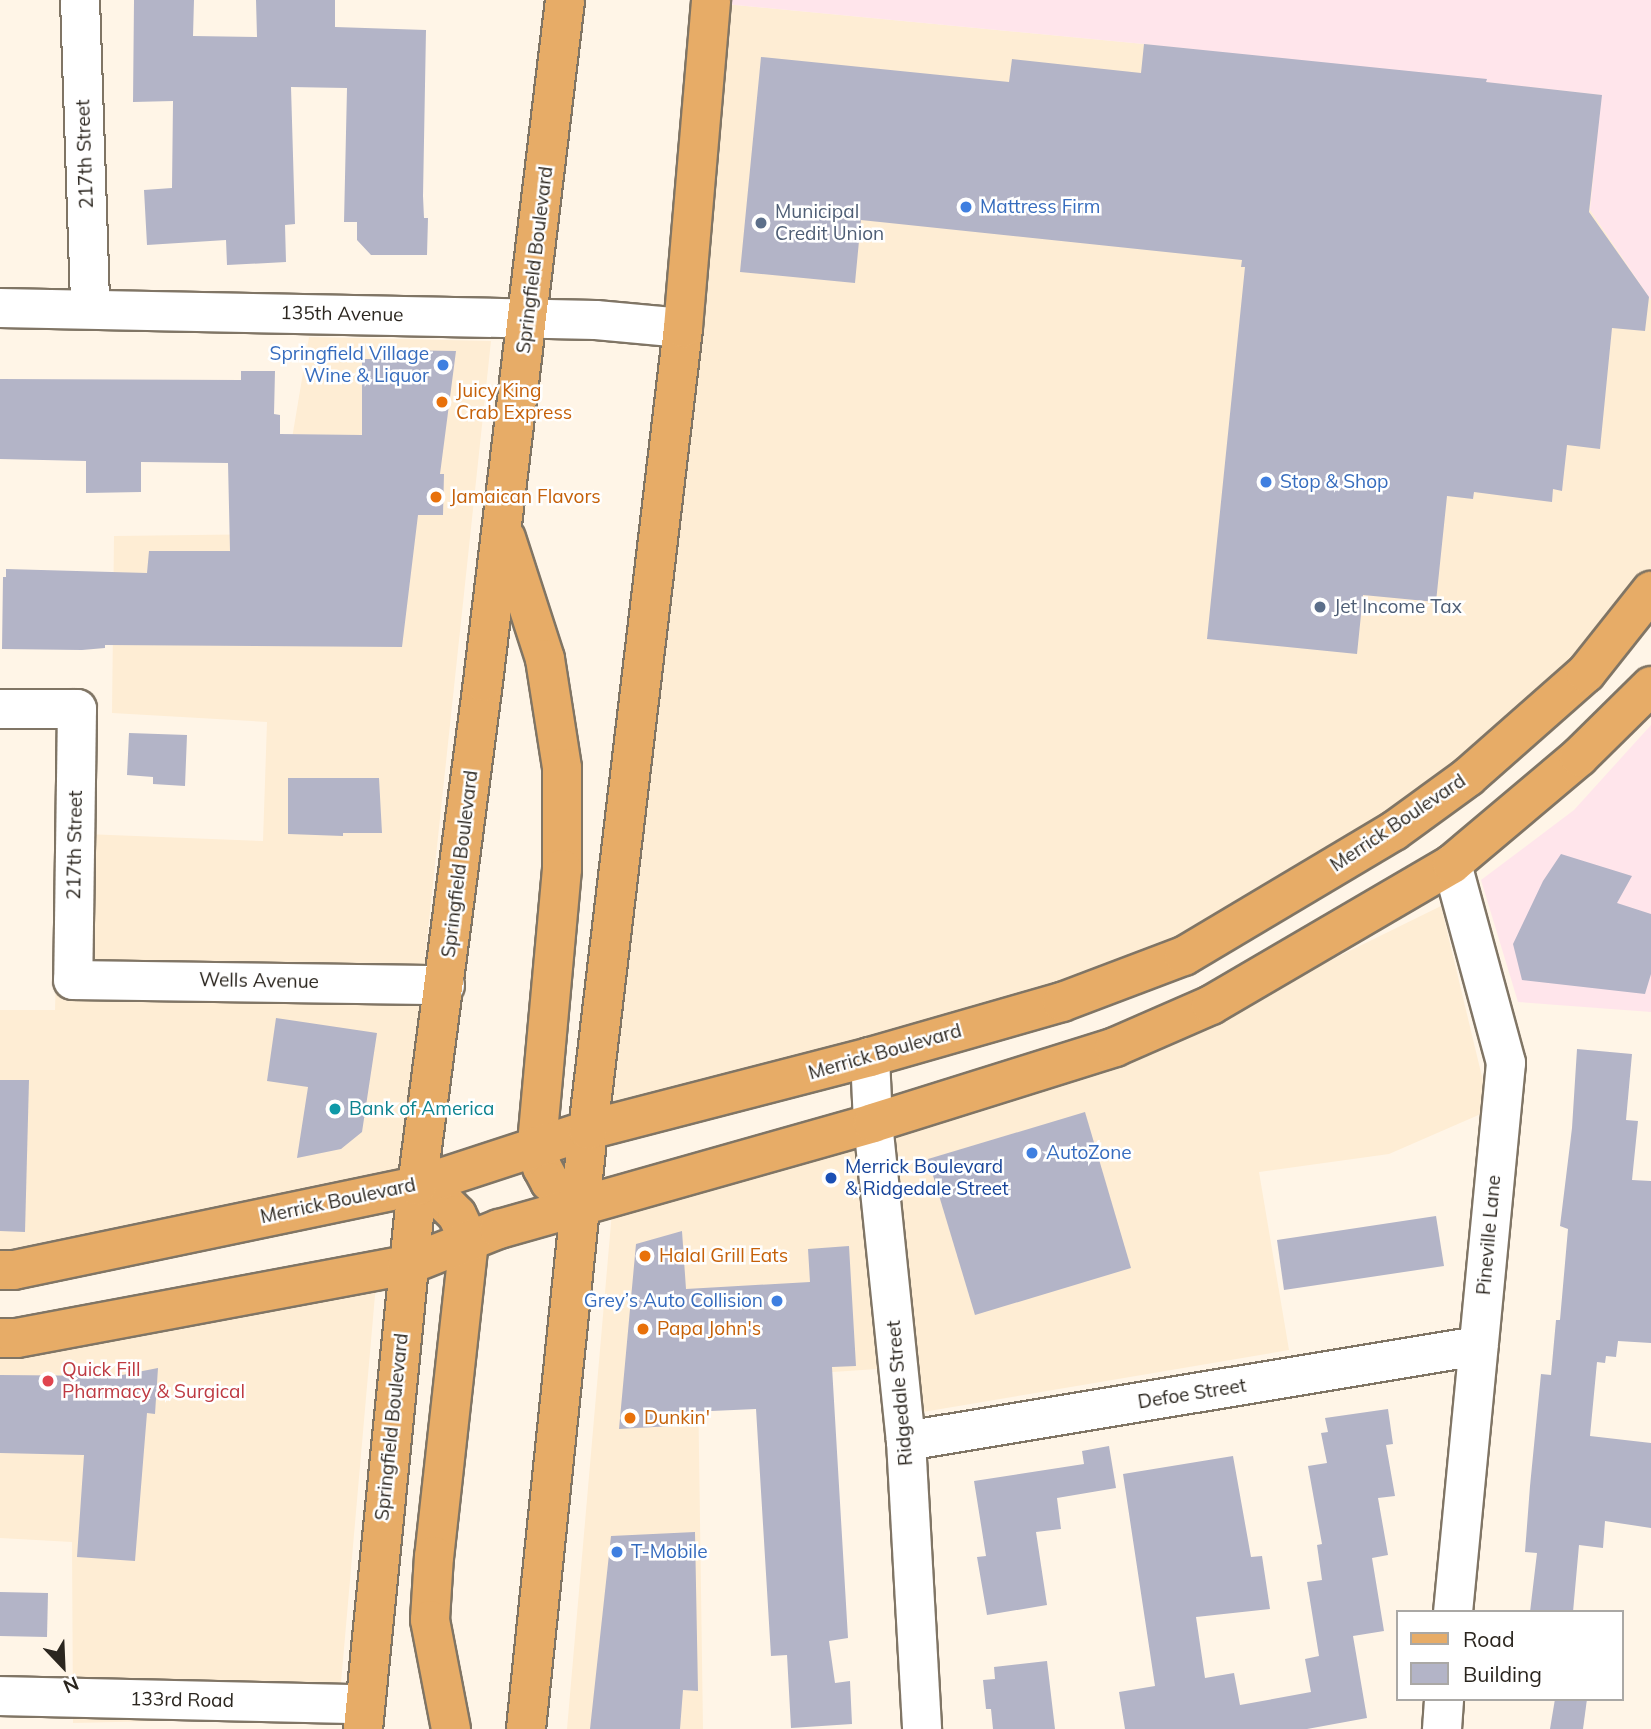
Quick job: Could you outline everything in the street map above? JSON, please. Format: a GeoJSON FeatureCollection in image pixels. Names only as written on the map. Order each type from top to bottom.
{"type":"FeatureCollection","features":[{"type":"Feature","properties":{"kind":"main road","name":"Springfield Boulevard"},"geometry":{"type":"LineString","coordinates":[[363,1716],[416,1186],[445,985],[565,0]]}},
{"type":"Feature","properties":{"kind":"main road"},"geometry":{"type":"LineString","coordinates":[[526,1729],[588,1130],[683,328],[711,0]]}},
{"type":"Feature","properties":{"kind":"main road"},"geometry":{"type":"LineString","coordinates":[[502,526],[545,659],[562,768],[562,869],[537,1146],[542,1167],[550,1182],[582,1204]]}},
{"type":"Feature","properties":{"kind":"main road","name":"Merrick Boulevard"},"geometry":{"type":"LineString","coordinates":[[0,1270],[14,1270],[416,1186],[588,1130],[870,1057],[1062,1002],[1184,956],[1394,831],[1468,777],[1586,673],[1651,591]]}},
{"type":"Feature","properties":{"kind":"main road"},"geometry":{"type":"LineString","coordinates":[[0,1338],[16,1339],[408,1265],[469,1241],[582,1204],[873,1123],[1115,1047],[1210,1005],[1452,864],[1578,757],[1651,686]]}},
{"type":"Feature","properties":{"kind":"main road"},"geometry":{"type":"LineString","coordinates":[[416,1186],[439,1197],[457,1215],[469,1241],[435,1543],[430,1620],[451,1729]]}},
{"type":"Feature","properties":{"kind":"street","name":"217th Street"},"geometry":{"type":"LineString","coordinates":[[80,0],[90,308]]}},
{"type":"Feature","properties":{"kind":"street","name":"135th Avenue"},"geometry":{"type":"LineString","coordinates":[[0,308],[528,318],[683,328]]}},
{"type":"Feature","properties":{"kind":"street","name":"217th Street"},"geometry":{"type":"LineString","coordinates":[[0,709],[77,709],[73,980]]}},
{"type":"Feature","properties":{"kind":"street","name":"Pineville Lane"},"geometry":{"type":"LineString","coordinates":[[1452,864],[1506,1063],[1453,1610]]}},
{"type":"Feature","properties":{"kind":"street","name":"Wells Avenue"},"geometry":{"type":"LineString","coordinates":[[73,980],[445,985]]}},
{"type":"Feature","properties":{"kind":"street","name":"Ridgedale Street"},"geometry":{"type":"LineString","coordinates":[[870,1057],[873,1123],[906,1441],[922,1729]]}},
{"type":"Feature","properties":{"kind":"street","name":"Defoe Street"},"geometry":{"type":"LineString","coordinates":[[906,1441],[1478,1346]]}},
{"type":"Feature","properties":{"kind":"street","name":"133rd Road"},"geometry":{"type":"LineString","coordinates":[[0,1696],[363,1716]]}},
{"type":"Feature","properties":{"kind":"street"},"geometry":{"type":"LineString","coordinates":[[1442,1729],[1444,1701]]}},
{"type":"Feature","properties":{"kind":"shaded area"},"geometry":{"type":"Polygon","coordinates":[[[726,0],[1651,0],[1651,300],[1590,210],[1601,95],[1144,44],[725,4],[726,0]]]}},
{"type":"Feature","properties":{"kind":"shaded area"},"geometry":{"type":"Polygon","coordinates":[[[725,4],[1144,44],[1602,95],[1590,210],[1651,300],[1651,568],[1578,665],[1450,775],[1164,954],[601,1118],[725,4]]]}},
{"type":"Feature","properties":{"kind":"shaded area"},"geometry":{"type":"Polygon","coordinates":[[[309,337],[491,341],[402,1174],[0,1258],[0,1010],[55,1010],[60,833],[263,841],[267,722],[112,713],[114,536],[276,534],[309,337]]]}},
{"type":"Feature","properties":{"kind":"shaded area"},"geometry":{"type":"Polygon","coordinates":[[[1651,725],[1651,1012],[1518,1002],[1481,880],[1574,810],[1651,725]]]}},
{"type":"Feature","properties":{"kind":"shaded area"},"geometry":{"type":"Polygon","coordinates":[[[1441,906],[1490,1110],[1389,1154],[1259,1172],[1289,1350],[911,1414],[907,1367],[698,1381],[703,1729],[567,1729],[612,1212],[1227,1011],[1441,906]]]}},
{"type":"Feature","properties":{"kind":"shaded area"},"geometry":{"type":"Polygon","coordinates":[[[376,1284],[338,1717],[73,1723],[72,1542],[0,1538],[0,1351],[376,1284]]]}},
{"type":"Feature","properties":{"kind":"building"},"geometry":{"type":"Polygon","coordinates":[[[134,0],[194,0],[193,36],[257,37],[256,0],[335,0],[335,27],[426,30],[423,196],[424,218],[428,218],[427,255],[371,255],[357,240],[357,222],[344,222],[347,88],[291,87],[295,224],[285,225],[286,262],[227,265],[226,240],[147,245],[144,190],[172,188],[173,101],[133,102],[134,0]]]}},
{"type":"Feature","properties":{"kind":"building"},"geometry":{"type":"Polygon","coordinates":[[[1144,44],[1487,79],[1486,82],[1602,95],[1589,212],[1649,297],[1645,331],[1612,328],[1600,449],[1567,445],[1562,491],[1553,489],[1552,502],[1474,492],[1473,499],[1447,496],[1436,602],[1363,595],[1357,654],[1207,639],[1245,267],[1241,267],[1242,260],[861,220],[855,283],[740,272],[761,57],[1009,82],[1012,59],[1141,73],[1144,44]]]}},
{"type":"Feature","properties":{"kind":"building"},"geometry":{"type":"Polygon","coordinates":[[[388,350],[456,351],[440,474],[444,474],[443,515],[418,515],[402,647],[105,645],[105,648],[82,650],[2,649],[3,577],[6,577],[6,569],[147,573],[149,551],[230,551],[228,463],[141,462],[141,492],[86,493],[86,461],[0,459],[0,379],[241,380],[241,371],[275,371],[274,414],[280,415],[280,434],[362,435],[362,359],[389,359],[388,350]]]}},
{"type":"Feature","properties":{"kind":"building"},"geometry":{"type":"Polygon","coordinates":[[[129,733],[187,735],[185,786],[153,784],[153,777],[127,775],[129,733]]]}},
{"type":"Feature","properties":{"kind":"building"},"geometry":{"type":"Polygon","coordinates":[[[288,778],[379,778],[382,833],[343,833],[343,836],[288,834],[288,778]]]}},
{"type":"Feature","properties":{"kind":"building"},"geometry":{"type":"Polygon","coordinates":[[[1561,854],[1632,876],[1617,903],[1651,914],[1651,974],[1645,994],[1522,980],[1513,944],[1543,881],[1561,854]]]}},
{"type":"Feature","properties":{"kind":"building","name":"Bank of America"},"geometry":{"type":"Polygon","coordinates":[[[276,1018],[377,1033],[362,1132],[341,1149],[297,1158],[308,1087],[267,1081],[276,1018]]]}},
{"type":"Feature","properties":{"kind":"building"},"geometry":{"type":"Polygon","coordinates":[[[1577,1049],[1632,1054],[1626,1120],[1638,1121],[1632,1180],[1651,1181],[1651,1343],[1618,1341],[1616,1357],[1606,1356],[1605,1363],[1597,1362],[1590,1436],[1651,1443],[1651,1528],[1605,1521],[1603,1548],[1579,1545],[1573,1610],[1530,1610],[1537,1553],[1525,1552],[1530,1486],[1541,1374],[1551,1375],[1556,1320],[1560,1320],[1568,1229],[1560,1226],[1572,1128],[1577,1049]]]}},
{"type":"Feature","properties":{"kind":"building"},"geometry":{"type":"Polygon","coordinates":[[[0,1080],[29,1080],[25,1232],[0,1231],[0,1080]]]}},
{"type":"Feature","properties":{"kind":"building"},"geometry":{"type":"Polygon","coordinates":[[[1085,1112],[1131,1268],[975,1315],[928,1159],[1085,1112]]]}},
{"type":"Feature","properties":{"kind":"building"},"geometry":{"type":"Polygon","coordinates":[[[1436,1216],[1444,1266],[1284,1290],[1277,1240],[1436,1216]]]}},
{"type":"Feature","properties":{"kind":"building"},"geometry":{"type":"Polygon","coordinates":[[[682,1231],[686,1289],[810,1282],[808,1249],[849,1246],[856,1366],[832,1367],[848,1638],[829,1641],[835,1683],[850,1681],[852,1724],[791,1728],[787,1655],[771,1656],[756,1409],[689,1412],[690,1425],[619,1429],[636,1244],[682,1231]]]}},
{"type":"Feature","properties":{"kind":"building"},"geometry":{"type":"Polygon","coordinates":[[[158,1368],[155,1414],[147,1413],[135,1561],[77,1557],[84,1455],[0,1453],[0,1375],[117,1376],[158,1368]]]}},
{"type":"Feature","properties":{"kind":"building"},"geometry":{"type":"Polygon","coordinates":[[[1388,1409],[1393,1444],[1386,1445],[1395,1496],[1378,1498],[1388,1555],[1372,1558],[1384,1631],[1353,1636],[1367,1718],[1307,1729],[1125,1729],[1119,1692],[1155,1686],[1123,1474],[1233,1456],[1251,1557],[1262,1556],[1270,1609],[1196,1617],[1205,1678],[1234,1673],[1240,1705],[1311,1692],[1305,1659],[1319,1656],[1307,1582],[1322,1580],[1317,1545],[1322,1544],[1308,1466],[1327,1463],[1321,1433],[1328,1432],[1325,1418],[1388,1409]]]}},
{"type":"Feature","properties":{"kind":"building"},"geometry":{"type":"Polygon","coordinates":[[[1109,1446],[1116,1488],[1057,1498],[1061,1529],[1036,1532],[1047,1605],[987,1615],[977,1557],[986,1556],[974,1481],[1084,1464],[1082,1451],[1109,1446]]]}},
{"type":"Feature","properties":{"kind":"building"},"geometry":{"type":"Polygon","coordinates":[[[695,1532],[698,1691],[683,1690],[680,1729],[590,1729],[611,1536],[695,1532]]]}},
{"type":"Feature","properties":{"kind":"building"},"geometry":{"type":"Polygon","coordinates":[[[0,1592],[48,1593],[47,1637],[0,1636],[0,1592]]]}},
{"type":"Feature","properties":{"kind":"building"},"geometry":{"type":"Polygon","coordinates":[[[1047,1661],[1055,1729],[993,1729],[991,1709],[986,1709],[983,1680],[995,1679],[994,1667],[1047,1661]]]}},
{"type":"Feature","properties":{"kind":"building"},"geometry":{"type":"Polygon","coordinates":[[[1555,1701],[1587,1701],[1583,1729],[1550,1729],[1555,1701]]]}},
{"type":"Feature","properties":{"kind":"place","name":"Mattress Firm"},"geometry":{"type":"Point","coordinates":[966,207]}},
{"type":"Feature","properties":{"kind":"place","name":"Municipal Credit Union"},"geometry":{"type":"Point","coordinates":[761,223]}},
{"type":"Feature","properties":{"kind":"place","name":"Springfield Village Wine & Liquor"},"geometry":{"type":"Point","coordinates":[443,365]}},
{"type":"Feature","properties":{"kind":"place","name":"Juicy King Crab Express"},"geometry":{"type":"Point","coordinates":[442,402]}},
{"type":"Feature","properties":{"kind":"place","name":"Stop & Shop"},"geometry":{"type":"Point","coordinates":[1266,482]}},
{"type":"Feature","properties":{"kind":"place","name":"Jamaican Flavors"},"geometry":{"type":"Point","coordinates":[436,497]}},
{"type":"Feature","properties":{"kind":"place","name":"Jet Income Tax"},"geometry":{"type":"Point","coordinates":[1320,607]}},
{"type":"Feature","properties":{"kind":"place","name":"Bank of America"},"geometry":{"type":"Point","coordinates":[335,1109]}},
{"type":"Feature","properties":{"kind":"place","name":"AutoZone"},"geometry":{"type":"Point","coordinates":[1032,1153]}},
{"type":"Feature","properties":{"kind":"place","name":"Merrick Boulevard & Ridgedale Street"},"geometry":{"type":"Point","coordinates":[831,1178]}},
{"type":"Feature","properties":{"kind":"place","name":"Halal Grill Eats"},"geometry":{"type":"Point","coordinates":[645,1256]}},
{"type":"Feature","properties":{"kind":"place","name":"Grey’s Auto Collision"},"geometry":{"type":"Point","coordinates":[777,1301]}},
{"type":"Feature","properties":{"kind":"place","name":"Papa John's"},"geometry":{"type":"Point","coordinates":[643,1329]}},
{"type":"Feature","properties":{"kind":"place","name":"Quick Fill Pharmacy & Surgical"},"geometry":{"type":"Point","coordinates":[48,1381]}},
{"type":"Feature","properties":{"kind":"place","name":"Dunkin'"},"geometry":{"type":"Point","coordinates":[630,1418]}},
{"type":"Feature","properties":{"kind":"place","name":"T-Mobile"},"geometry":{"type":"Point","coordinates":[617,1552]}}]}
